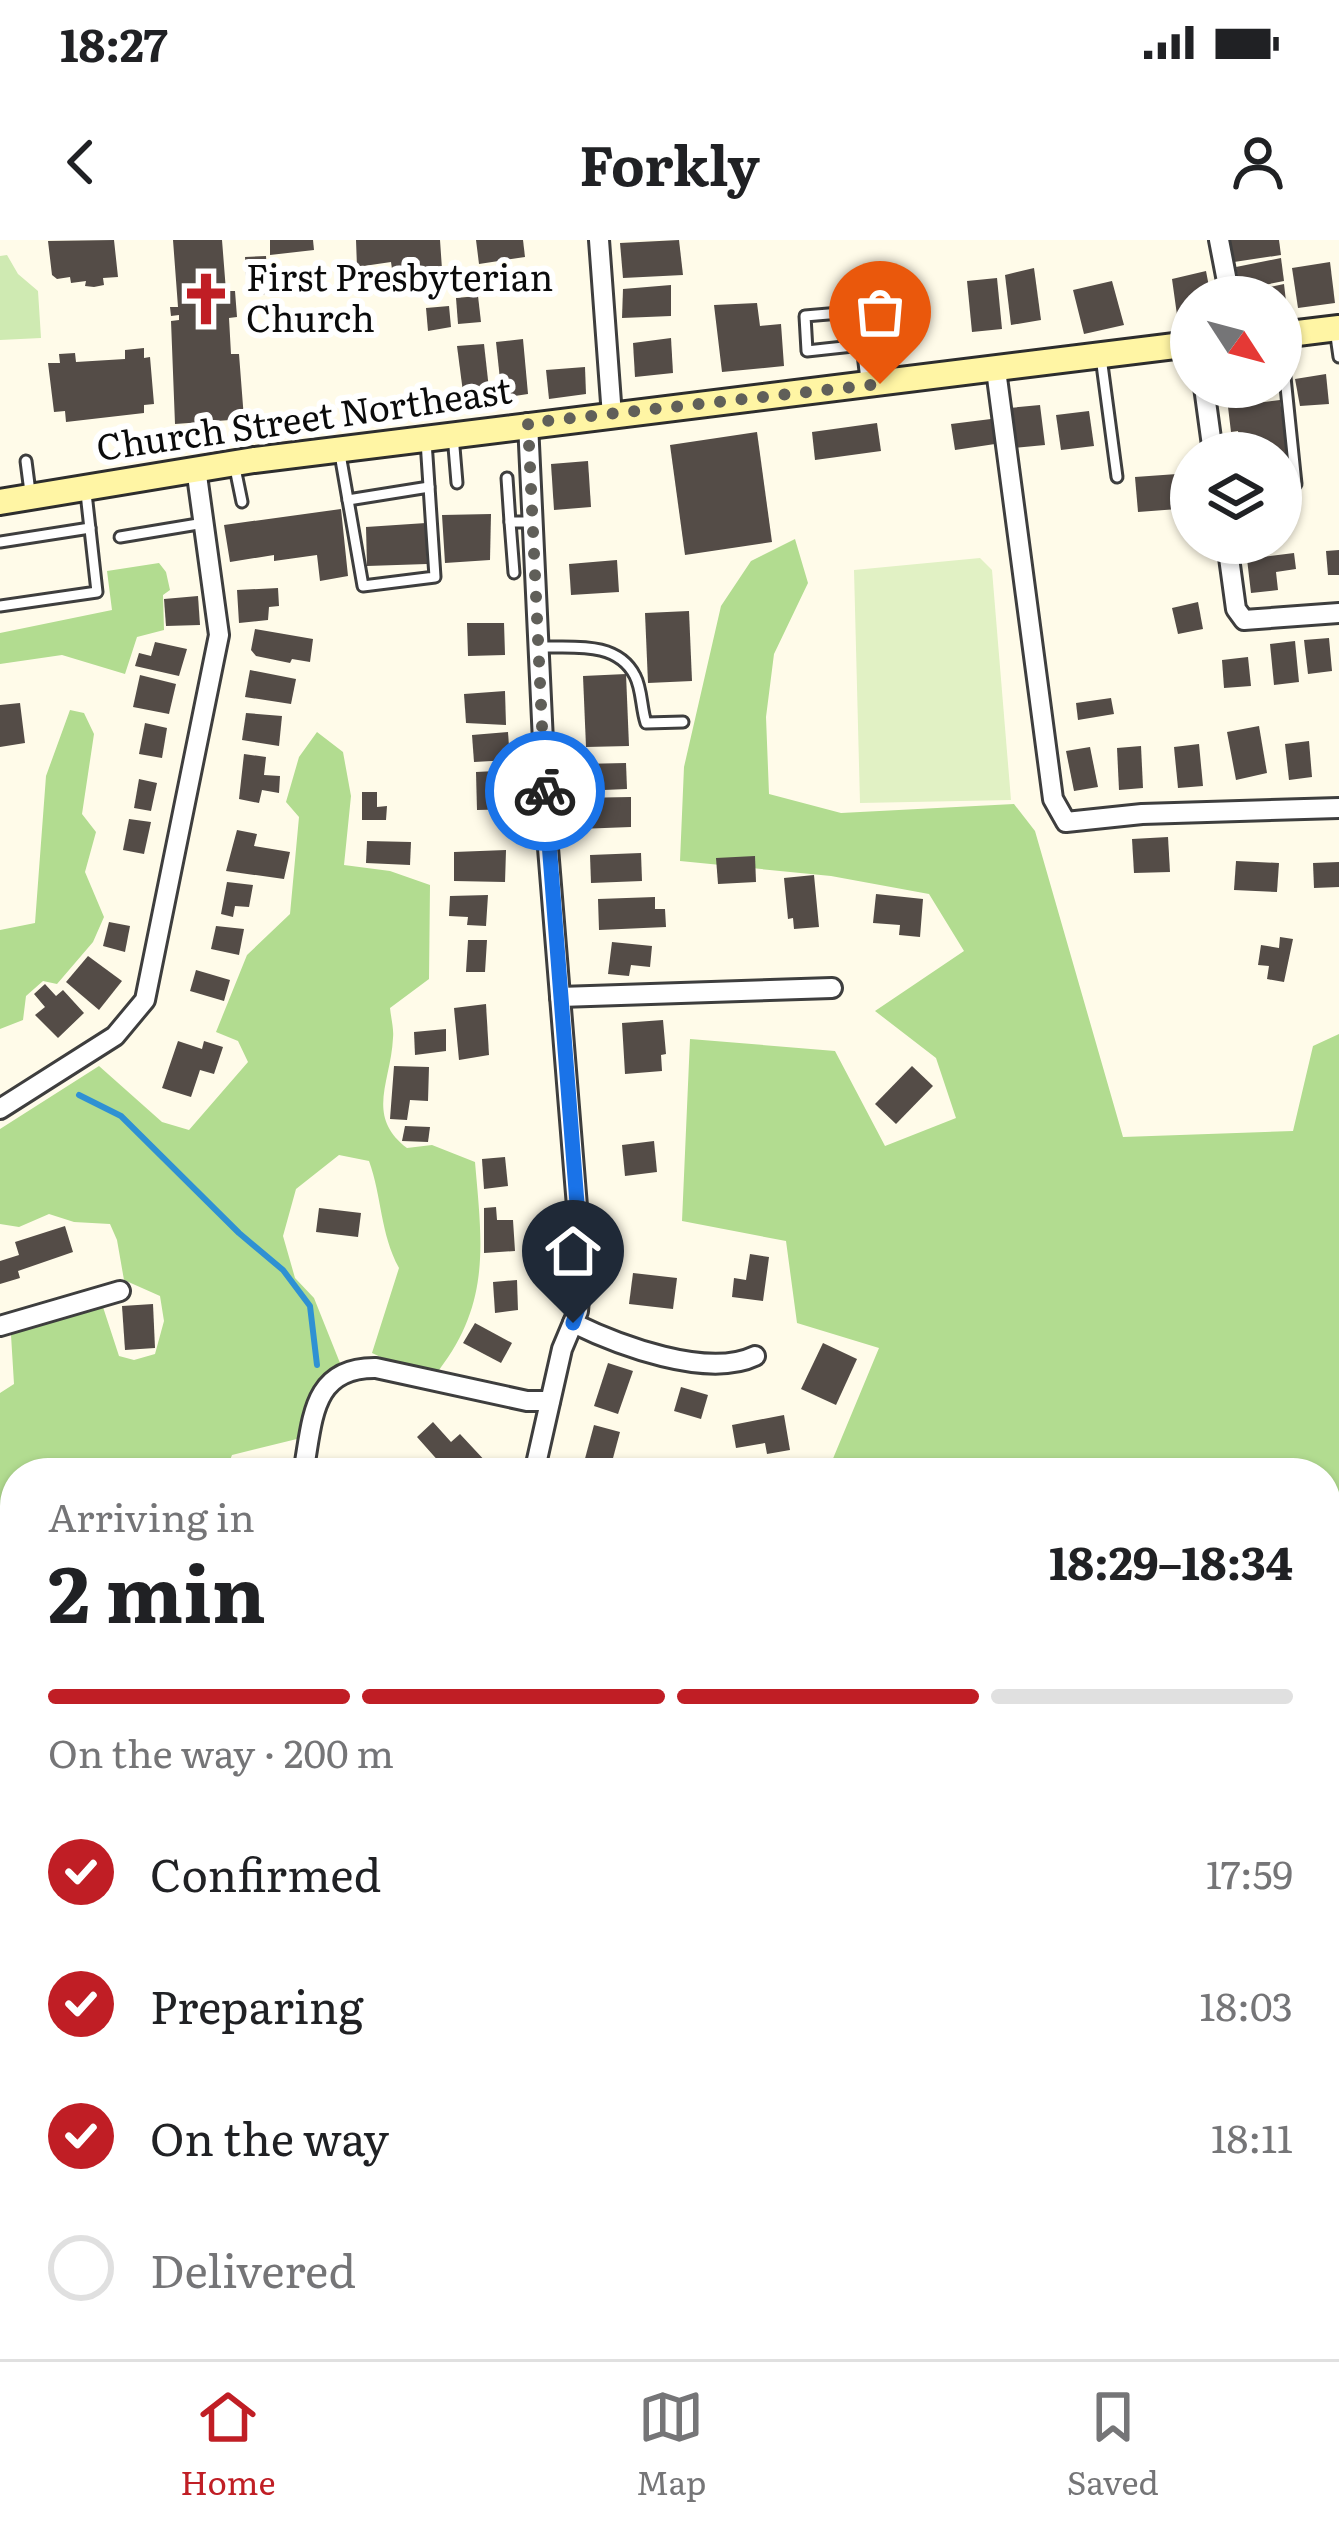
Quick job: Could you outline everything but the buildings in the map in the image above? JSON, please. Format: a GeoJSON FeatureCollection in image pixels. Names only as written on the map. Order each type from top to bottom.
{"type":"FeatureCollection","features":[{"type":"Feature","properties":{"kind":"main road"},"geometry":{"type":"LineString","coordinates":[[1302,333],[1337,329]]}},
{"type":"Feature","properties":{"kind":"main road","name":"Church Street Northeast"},"geometry":{"type":"LineString","coordinates":[[0,502],[196,468],[452,433],[1170,347]]}},
{"type":"Feature","properties":{"kind":"street"},"geometry":{"type":"LineString","coordinates":[[599,240],[612,416]]}},
{"type":"Feature","properties":{"kind":"street"},"geometry":{"type":"LineString","coordinates":[[1219,240],[1226,276]]}},
{"type":"Feature","properties":{"kind":"street"},"geometry":{"type":"LineString","coordinates":[[996,370],[1053,800],[1066,822],[1142,814],[1339,808]]}},
{"type":"Feature","properties":{"kind":"street"},"geometry":{"type":"LineString","coordinates":[[528,423],[560,997],[582,1268],[582,1296],[562,1349],[537,1458]]}},
{"type":"Feature","properties":{"kind":"street"},"geometry":{"type":"LineString","coordinates":[[0,1109],[115,1036],[146,1000],[219,634],[196,468]]}},
{"type":"Feature","properties":{"kind":"street"},"geometry":{"type":"LineString","coordinates":[[1230,564],[1236,609],[1244,620],[1339,613]]}},
{"type":"Feature","properties":{"kind":"street"},"geometry":{"type":"LineString","coordinates":[[560,997],[832,988]]}},
{"type":"Feature","properties":{"kind":"street"},"geometry":{"type":"LineString","coordinates":[[0,1326],[120,1291]]}},
{"type":"Feature","properties":{"kind":"street"},"geometry":{"type":"LineString","coordinates":[[573,1323],[629,1347],[692,1361],[727,1364],[754,1356]]}},
{"type":"Feature","properties":{"kind":"street"},"geometry":{"type":"LineString","coordinates":[[306,1458],[320,1394],[354,1367],[526,1401],[550,1401]]}},
{"type":"Feature","properties":{"kind":"lane"},"geometry":{"type":"LineString","coordinates":[[875,310],[878,384],[862,345],[807,351],[805,316],[875,310]]}},
{"type":"Feature","properties":{"kind":"lane"},"geometry":{"type":"LineString","coordinates":[[1337,329],[1339,357]]}},
{"type":"Feature","properties":{"kind":"lane"},"geometry":{"type":"LineString","coordinates":[[1100,356],[1117,477]]}},
{"type":"Feature","properties":{"kind":"lane"},"geometry":{"type":"LineString","coordinates":[[452,433],[457,484]]}},
{"type":"Feature","properties":{"kind":"lane"},"geometry":{"type":"LineString","coordinates":[[339,448],[363,586],[435,577],[425,437]]}},
{"type":"Feature","properties":{"kind":"lane"},"geometry":{"type":"LineString","coordinates":[[26,461],[31,497]]}},
{"type":"Feature","properties":{"kind":"lane"},"geometry":{"type":"LineString","coordinates":[[234,463],[242,502]]}},
{"type":"Feature","properties":{"kind":"lane"},"geometry":{"type":"LineString","coordinates":[[507,478],[514,573]]}},
{"type":"Feature","properties":{"kind":"lane"},"geometry":{"type":"LineString","coordinates":[[0,606],[97,592],[85,487]]}},
{"type":"Feature","properties":{"kind":"lane"},"geometry":{"type":"LineString","coordinates":[[348,500],[429,487]]}},
{"type":"Feature","properties":{"kind":"lane"},"geometry":{"type":"LineString","coordinates":[[510,522],[532,522]]}},
{"type":"Feature","properties":{"kind":"lane"},"geometry":{"type":"LineString","coordinates":[[120,537],[205,523]]}},
{"type":"Feature","properties":{"kind":"lane"},"geometry":{"type":"LineString","coordinates":[[0,542],[90,528]]}},
{"type":"Feature","properties":{"kind":"lane"},"geometry":{"type":"LineString","coordinates":[[538,647],[598,648],[621,659],[635,676],[646,723],[683,722]]}},
{"type":"Feature","properties":{"kind":"green space"},"geometry":{"type":"Polygon","coordinates":[[[7,255],[18,274],[38,291],[41,338],[0,340],[0,256],[7,255]]]}},
{"type":"Feature","properties":{"kind":"green space"},"geometry":{"type":"Polygon","coordinates":[[[795,539],[808,583],[774,654],[766,717],[769,794],[841,813],[1014,804],[1035,831],[1123,1137],[1293,1131],[1313,1046],[1339,1034],[1339,1458],[833,1458],[879,1348],[797,1323],[786,1241],[682,1221],[690,1039],[835,1051],[885,1146],[956,1118],[936,1058],[875,1011],[964,951],[929,894],[831,876],[680,861],[684,767],[721,606],[751,561],[795,539]]]}},
{"type":"Feature","properties":{"kind":"green space"},"geometry":{"type":"Polygon","coordinates":[[[980,558],[992,570],[1011,800],[860,803],[854,570],[980,558]]]}},
{"type":"Feature","properties":{"kind":"green space"},"geometry":{"type":"Polygon","coordinates":[[[159,563],[170,590],[163,595],[164,630],[137,637],[125,674],[62,655],[0,664],[0,633],[112,610],[107,571],[159,563]]]}},
{"type":"Feature","properties":{"kind":"green space"},"geometry":{"type":"Polygon","coordinates":[[[70,710],[84,713],[94,734],[82,814],[96,832],[85,872],[104,917],[93,942],[57,984],[43,981],[26,996],[23,1020],[0,1029],[0,930],[35,923],[46,776],[70,710]]]}},
{"type":"Feature","properties":{"kind":"green space"},"geometry":{"type":"Polygon","coordinates":[[[317,732],[343,752],[351,796],[344,865],[390,871],[430,885],[429,979],[390,1008],[393,1038],[384,1111],[394,1136],[407,1148],[432,1145],[475,1162],[479,1271],[468,1320],[439,1370],[402,1367],[372,1353],[399,1268],[369,1161],[339,1155],[296,1189],[283,1236],[295,1278],[314,1298],[340,1363],[316,1391],[305,1437],[231,1458],[0,1458],[0,1393],[14,1384],[11,1335],[80,1307],[102,1304],[119,1356],[134,1360],[155,1354],[164,1321],[160,1296],[124,1280],[110,1224],[74,1222],[49,1214],[19,1227],[0,1224],[0,1129],[99,1066],[162,1122],[189,1130],[248,1062],[238,1041],[216,1032],[247,955],[290,914],[299,817],[286,802],[299,757],[317,732]]]}},
{"type":"Feature","properties":{"kind":"waterway"},"geometry":{"type":"LineString","coordinates":[[79,1095],[121,1116],[283,1270],[310,1306],[317,1365]]}},
{"type":"Feature","properties":{"kind":"way so far"},"geometry":{"type":"LineString","coordinates":[[545,791],[528,423],[880,384]]}},
{"type":"Feature","properties":{"kind":"place","name":"First Presbyterian Church"},"geometry":{"type":"Point","coordinates":[206,299]}},
{"type":"Feature","properties":{"kind":"route"},"geometry":{"type":"LineString","coordinates":[[545,791],[582,1268],[582,1296],[573,1323]]}}]}
